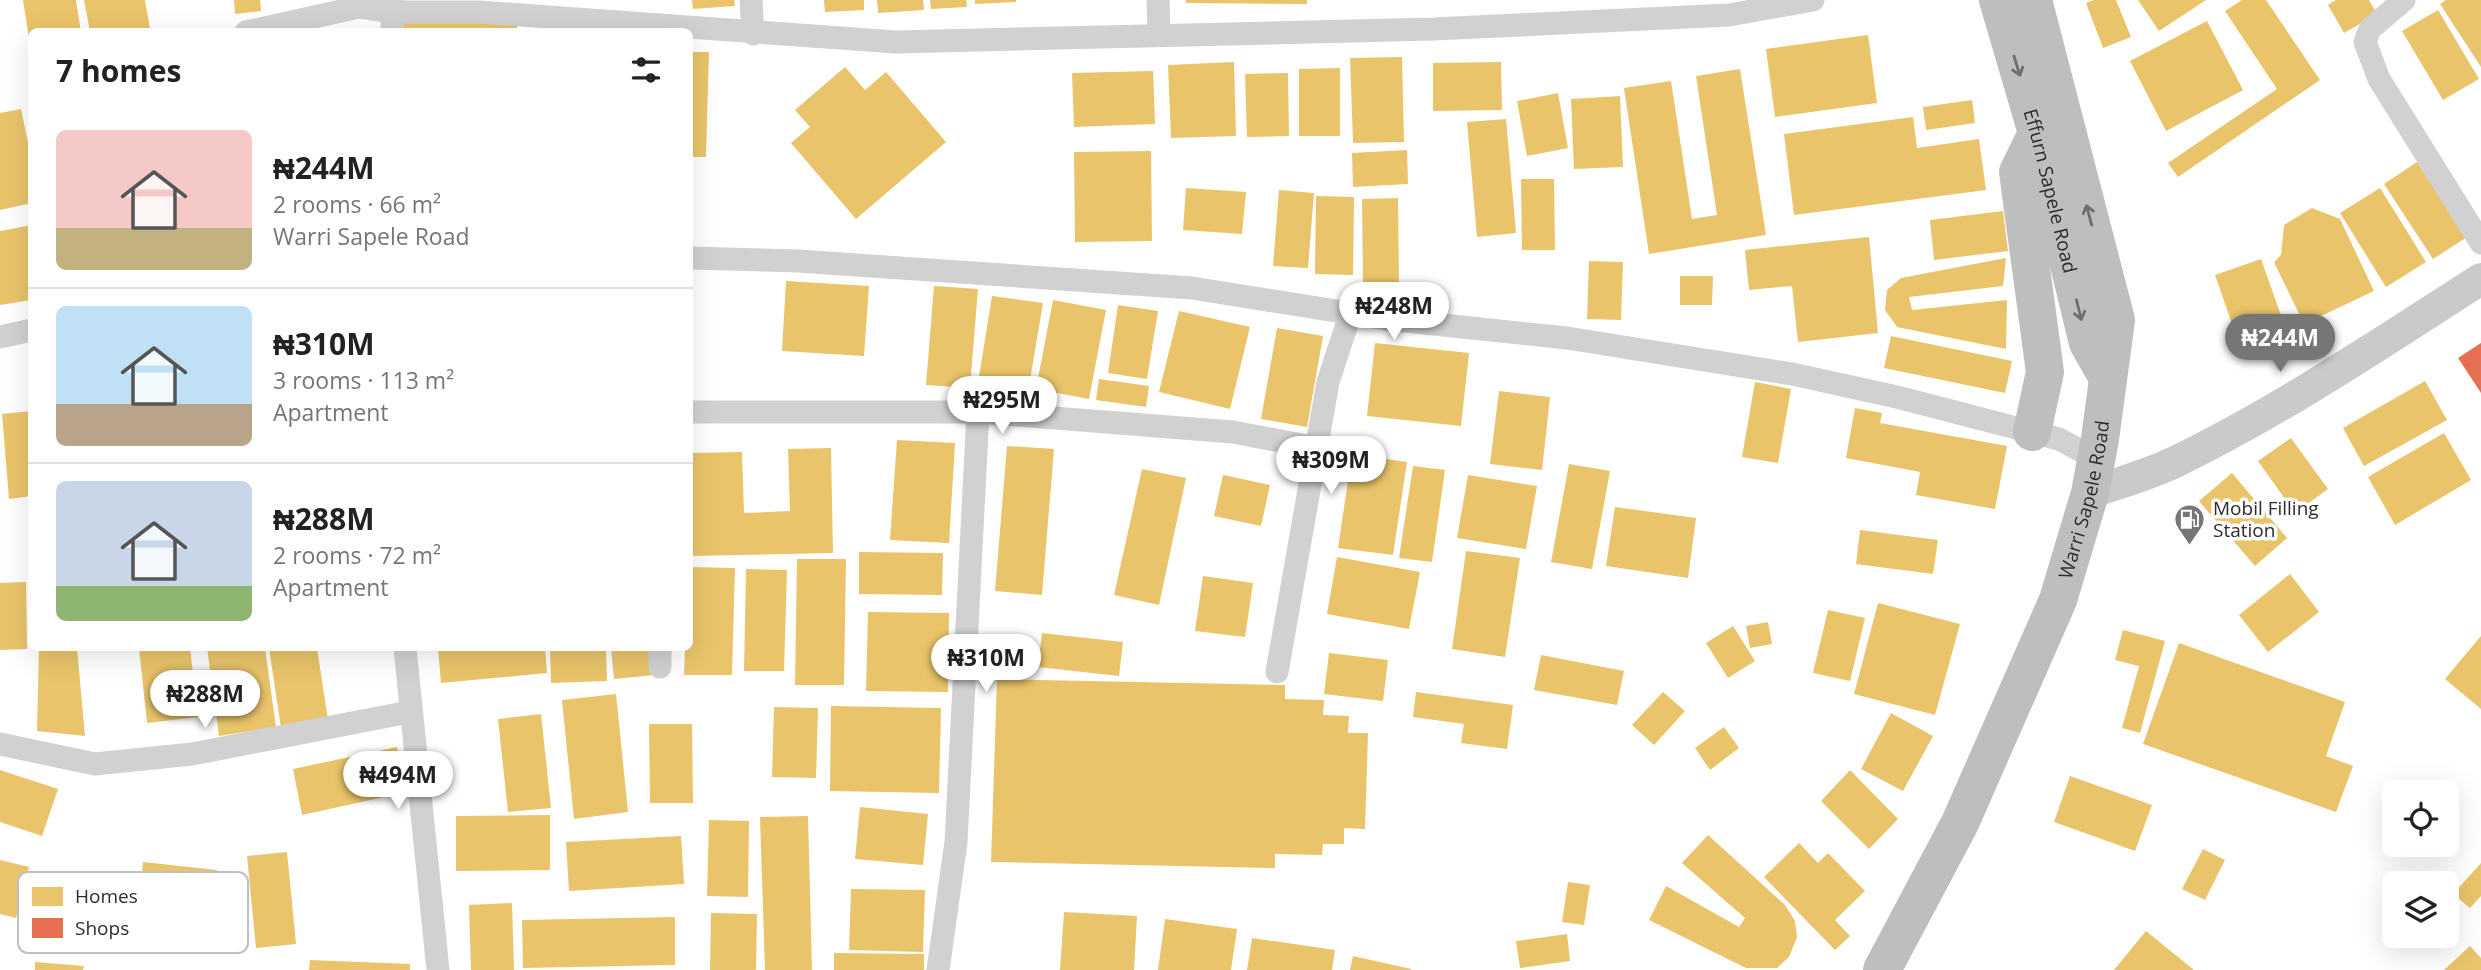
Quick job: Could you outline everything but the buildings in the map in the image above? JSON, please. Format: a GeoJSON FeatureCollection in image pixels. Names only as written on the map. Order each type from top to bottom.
{"type":"FeatureCollection","features":[{"type":"Feature","properties":{"kind":"highway","name":"Effurn Sapele Road"},"geometry":{"type":"LineString","coordinates":[[2019,13],[2037,133],[2088,343],[2108,377]]}},
{"type":"Feature","properties":{"kind":"highway","name":"Warri Sapele Road"},"geometry":{"type":"LineString","coordinates":[[1882,970],[1960,823],[2058,600],[2093,476],[2108,377],[2116,320],[2019,13]]}},
{"type":"Feature","properties":{"kind":"highway"},"geometry":{"type":"LineString","coordinates":[[2032,432],[2045,372],[2018,173],[2037,133]]}},
{"type":"Feature","properties":{"kind":"main road"},"geometry":{"type":"LineString","coordinates":[[2093,476],[2172,463],[2224,437],[2356,359],[2481,279]]}},
{"type":"Feature","properties":{"kind":"street"},"geometry":{"type":"LineString","coordinates":[[751,0],[753,34]]}},
{"type":"Feature","properties":{"kind":"street"},"geometry":{"type":"LineString","coordinates":[[1158,0],[1159,34]]}},
{"type":"Feature","properties":{"kind":"street"},"geometry":{"type":"LineString","coordinates":[[693,29],[896,43],[1159,34],[1434,29],[1729,15],[1813,0]]}},
{"type":"Feature","properties":{"kind":"street"},"geometry":{"type":"LineString","coordinates":[[2404,0],[2370,29],[2365,42],[2379,79],[2481,243]]}},
{"type":"Feature","properties":{"kind":"street"},"geometry":{"type":"LineString","coordinates":[[264,28],[359,7],[393,14],[479,12],[678,28]]}},
{"type":"Feature","properties":{"kind":"street"},"geometry":{"type":"LineString","coordinates":[[693,258],[798,261],[1192,288],[1351,312],[1567,338],[1792,374],[2059,439],[2093,476]]}},
{"type":"Feature","properties":{"kind":"street"},"geometry":{"type":"LineString","coordinates":[[1277,672],[1328,382],[1351,312]]}},
{"type":"Feature","properties":{"kind":"street"},"geometry":{"type":"LineString","coordinates":[[0,337],[28,331]]}},
{"type":"Feature","properties":{"kind":"street"},"geometry":{"type":"LineString","coordinates":[[693,412],[978,412],[1233,432],[1317,448]]}},
{"type":"Feature","properties":{"kind":"street"},"geometry":{"type":"LineString","coordinates":[[938,970],[956,842],[978,412]]}},
{"type":"Feature","properties":{"kind":"street"},"geometry":{"type":"LineString","coordinates":[[405,651],[409,712],[438,970]]}},
{"type":"Feature","properties":{"kind":"street"},"geometry":{"type":"LineString","coordinates":[[0,744],[95,764],[192,754],[409,712]]}},
{"type":"Feature","properties":{"kind":"place","name":"Mobil Filling Station"},"geometry":{"type":"Point","coordinates":[2190,546]}}]}
